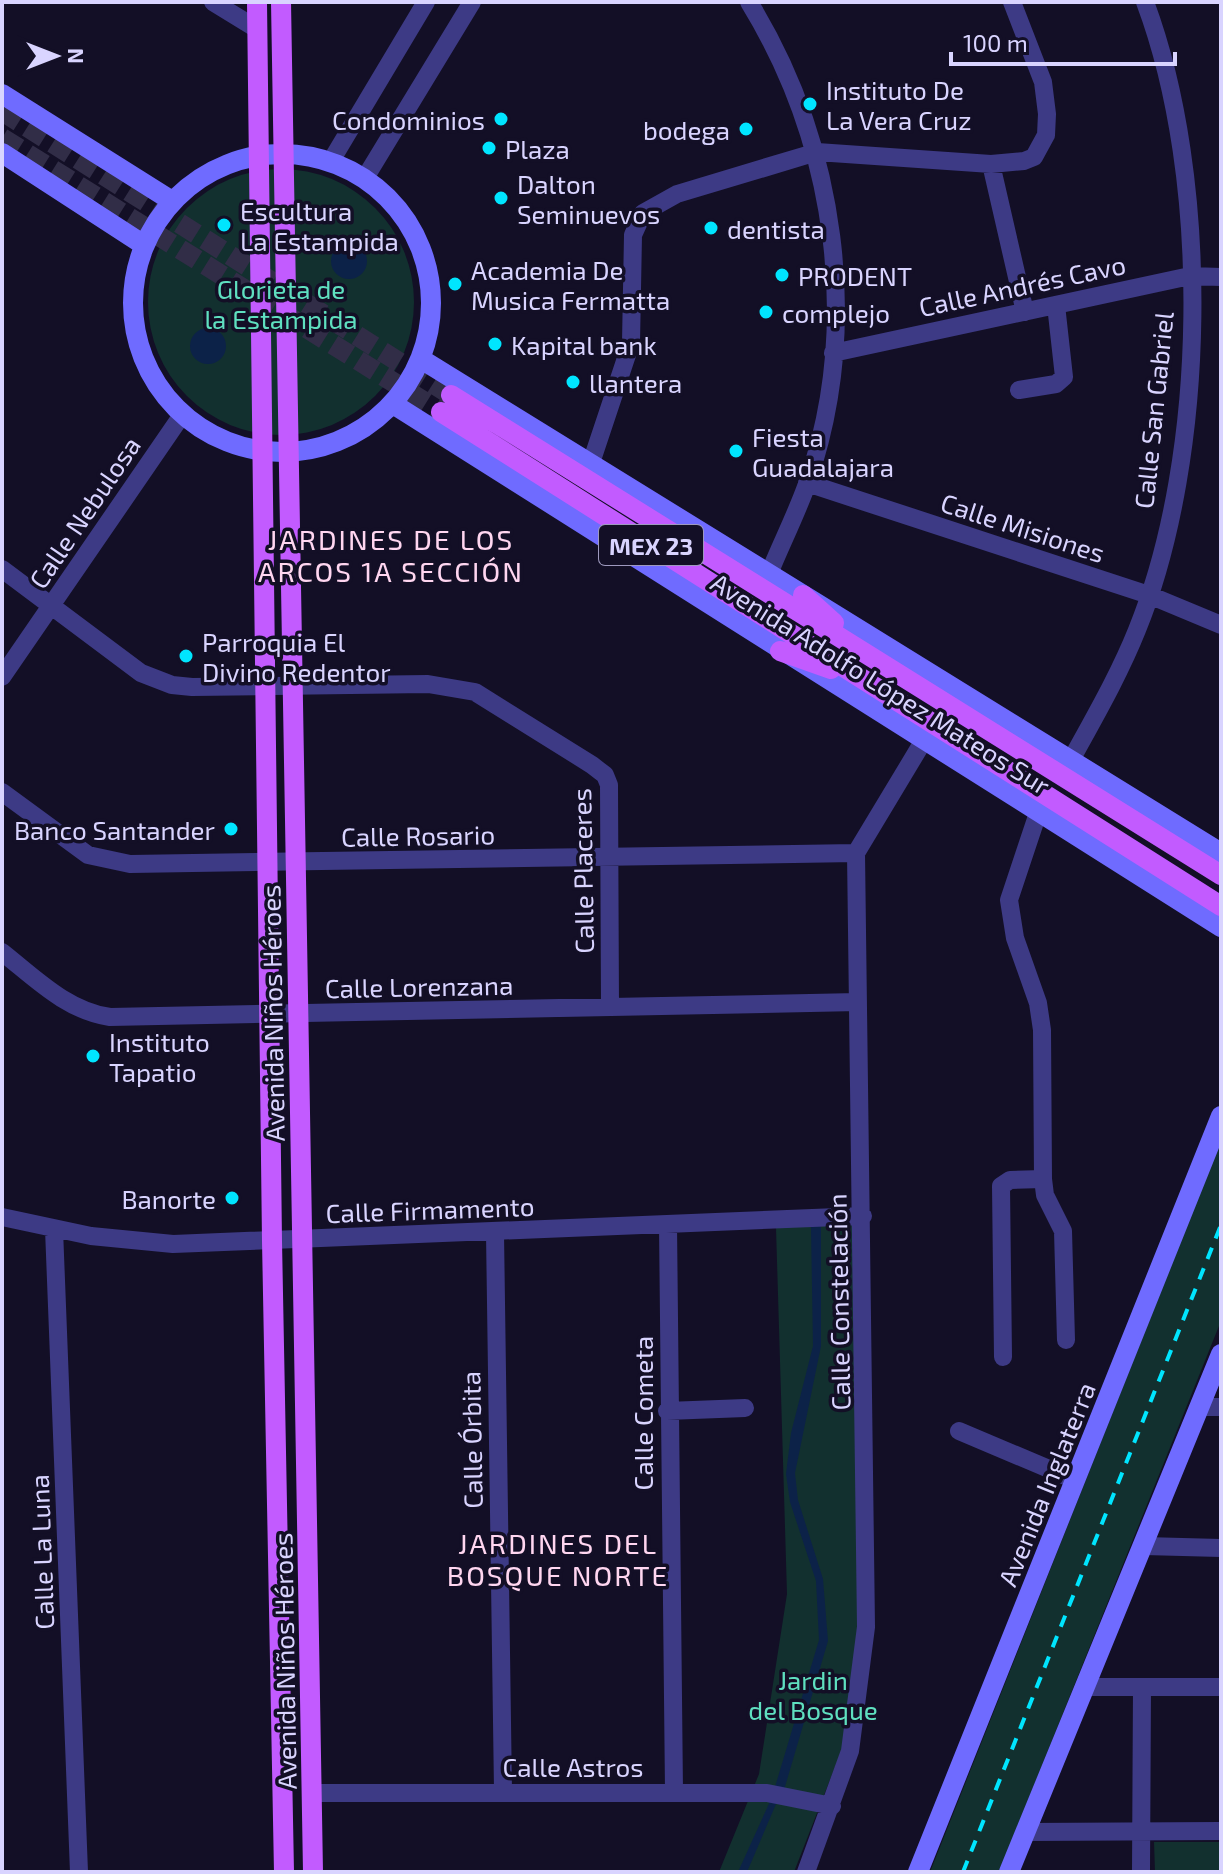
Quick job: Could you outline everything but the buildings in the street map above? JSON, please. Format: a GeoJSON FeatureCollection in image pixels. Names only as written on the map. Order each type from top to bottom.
{"type":"FeatureCollection","features":[{"type":"Feature","properties":{"kind":"main road","name":"Avenida Niños Héroes"},"geometry":{"type":"LineString","coordinates":[[257,2],[272,1241],[284,1872]]}},
{"type":"Feature","properties":{"kind":"main road","name":"Avenida Niños Héroes"},"geometry":{"type":"LineString","coordinates":[[281,2],[313,1872]]}},
{"type":"Feature","properties":{"kind":"main road"},"geometry":{"type":"LineString","coordinates":[[2,94],[172,201]]}},
{"type":"Feature","properties":{"kind":"main road"},"geometry":{"type":"LineString","coordinates":[[2,153],[144,245]]}},
{"type":"Feature","properties":{"kind":"main road"},"geometry":{"type":"LineString","coordinates":[[283,153],[331,161],[365,178],[402,213],[425,258],[431,309],[421,359],[393,404],[366,427],[334,444],[289,452],[263,452],[220,439],[182,415],[150,373],[134,323],[136,271],[144,245],[172,201],[193,181],[227,163],[259,154],[283,153]]}},
{"type":"Feature","properties":{"kind":"main road","name":"Avenida Adolfo López Mateos Sur"},"geometry":{"type":"LineString","coordinates":[[421,359],[1221,853]]}},
{"type":"Feature","properties":{"kind":"main road","name":"Avenida Adolfo López Mateos Sur"},"geometry":{"type":"LineString","coordinates":[[393,404],[1221,927]]}},
{"type":"Feature","properties":{"kind":"main road","name":"Avenida Adolfo López Mateos Sur"},"geometry":{"type":"LineString","coordinates":[[1221,875],[872,658],[446,404],[862,679],[1221,906]]}},
{"type":"Feature","properties":{"kind":"main road"},"geometry":{"type":"LineString","coordinates":[[803,595],[872,658]]}},
{"type":"Feature","properties":{"kind":"main road"},"geometry":{"type":"LineString","coordinates":[[780,651],[862,679]]}},
{"type":"Feature","properties":{"kind":"main road","name":"Avenida Inglaterra"},"geometry":{"type":"LineString","coordinates":[[918,1872],[1221,1116]]}},
{"type":"Feature","properties":{"kind":"main road"},"geometry":{"type":"LineString","coordinates":[[1009,1872],[1144,1546],[1211,1407],[1221,1354]]}},
{"type":"Feature","properties":{"kind":"street"},"geometry":{"type":"LineString","coordinates":[[213,2],[257,29]]}},
{"type":"Feature","properties":{"kind":"street"},"geometry":{"type":"LineString","coordinates":[[331,161],[426,2]]}},
{"type":"Feature","properties":{"kind":"street"},"geometry":{"type":"LineString","coordinates":[[365,178],[472,2]]}},
{"type":"Feature","properties":{"kind":"street"},"geometry":{"type":"LineString","coordinates":[[749,2],[775,44],[817,152],[834,254],[833,353],[823,418],[807,483],[769,574]]}},
{"type":"Feature","properties":{"kind":"street"},"geometry":{"type":"LineString","coordinates":[[591,463],[631,343],[633,235],[643,213],[677,194],[817,152],[991,164],[1034,157],[1046,135],[1043,82],[1012,2]]}},
{"type":"Feature","properties":{"kind":"street","name":"Calle San Gabriel"},"geometry":{"type":"LineString","coordinates":[[1071,760],[1114,680],[1149,595],[1170,517],[1190,359],[1189,225],[1176,115],[1145,2]]}},
{"type":"Feature","properties":{"kind":"street"},"geometry":{"type":"LineString","coordinates":[[991,164],[1025,312]]}},
{"type":"Feature","properties":{"kind":"street","name":"Calle Andrés Cavo"},"geometry":{"type":"LineString","coordinates":[[833,353],[1190,276],[1221,277]]}},
{"type":"Feature","properties":{"kind":"street"},"geometry":{"type":"LineString","coordinates":[[1019,390],[1056,384],[1064,377],[1056,305]]}},
{"type":"Feature","properties":{"kind":"street","name":"Calle Nebulosa"},"geometry":{"type":"LineString","coordinates":[[2,677],[182,415]]}},
{"type":"Feature","properties":{"kind":"street","name":"Calle Misiones"},"geometry":{"type":"LineString","coordinates":[[807,483],[1149,595],[1221,625]]}},
{"type":"Feature","properties":{"kind":"street","name":"Calle Placeres"},"geometry":{"type":"LineString","coordinates":[[2,569],[156,681],[192,687],[428,684],[475,692],[605,775],[609,785],[610,1007]]}},
{"type":"Feature","properties":{"kind":"street"},"geometry":{"type":"LineString","coordinates":[[856,853],[924,740]]}},
{"type":"Feature","properties":{"kind":"street","name":"Calle Rosario"},"geometry":{"type":"LineString","coordinates":[[2,792],[88,855],[107,862],[267,864],[856,853]]}},
{"type":"Feature","properties":{"kind":"street"},"geometry":{"type":"LineString","coordinates":[[1038,813],[1009,900],[1015,938],[1038,1003],[1042,1030],[1044,1187],[1063,1231],[1066,1340]]}},
{"type":"Feature","properties":{"kind":"street","name":"Calle Constelación"},"geometry":{"type":"LineString","coordinates":[[806,1872],[850,1751],[866,1627],[856,853]]}},
{"type":"Feature","properties":{"kind":"street","name":"Calle Lorenzana"},"geometry":{"type":"LineString","coordinates":[[2,952],[72,1006],[91,1014],[127,1018],[858,1002]]}},
{"type":"Feature","properties":{"kind":"street"},"geometry":{"type":"LineString","coordinates":[[1003,1357],[999,1192],[1010,1180],[1044,1187]]}},
{"type":"Feature","properties":{"kind":"street","name":"Calle Firmamento"},"geometry":{"type":"LineString","coordinates":[[2,1217],[127,1242],[302,1240],[863,1216]]}},
{"type":"Feature","properties":{"kind":"street","name":"Calle Cometa"},"geometry":{"type":"LineString","coordinates":[[668,1224],[667,1411],[674,1792]]}},
{"type":"Feature","properties":{"kind":"street","name":"Calle La Luna"},"geometry":{"type":"LineString","coordinates":[[54,1229],[79,1872]]}},
{"type":"Feature","properties":{"kind":"street","name":"Calle Órbita"},"geometry":{"type":"LineString","coordinates":[[495,1233],[503,1791]]}},
{"type":"Feature","properties":{"kind":"street"},"geometry":{"type":"LineString","coordinates":[[667,1411],[745,1408]]}},
{"type":"Feature","properties":{"kind":"street"},"geometry":{"type":"LineString","coordinates":[[959,1431],[1075,1480]]}},
{"type":"Feature","properties":{"kind":"street"},"geometry":{"type":"LineString","coordinates":[[1144,1546],[1221,1548]]}},
{"type":"Feature","properties":{"kind":"street"},"geometry":{"type":"LineString","coordinates":[[1086,1687],[1221,1687]]}},
{"type":"Feature","properties":{"kind":"street"},"geometry":{"type":"LineString","coordinates":[[1141,1872],[1142,1687]]}},
{"type":"Feature","properties":{"kind":"street","name":"Calle Astros"},"geometry":{"type":"LineString","coordinates":[[312,1793],[767,1793],[832,1806]]}},
{"type":"Feature","properties":{"kind":"street"},"geometry":{"type":"LineString","coordinates":[[1025,1832],[1221,1831]]}},
{"type":"Feature","properties":{"kind":"green space","name":"Glorieta de la Estampida"},"geometry":{"type":"Polygon","coordinates":[[[281,169],[332,179],[375,208],[404,251],[414,302],[404,353],[375,396],[332,425],[281,435],[230,425],[187,396],[158,353],[148,302],[158,251],[187,208],[230,179],[281,169]]]}},
{"type":"Feature","properties":{"kind":"green space"},"geometry":{"type":"Polygon","coordinates":[[[1221,1140],[1221,1321],[999,1872],[930,1872],[1221,1140]]]}},
{"type":"Feature","properties":{"kind":"green space","name":"Jardin del Bosque"},"geometry":{"type":"Polygon","coordinates":[[[853,1215],[858,1641],[842,1749],[794,1872],[719,1872],[759,1774],[787,1594],[776,1228],[853,1215]]]}},
{"type":"Feature","properties":{"kind":"green space"},"geometry":{"type":"Polygon","coordinates":[[[1154,1842],[1221,1842],[1221,1872],[1155,1872],[1154,1842]]]}},
{"type":"Feature","properties":{"kind":"water"},"geometry":{"type":"Polygon","coordinates":[[[349,243],[362,248],[367,261],[362,274],[349,279],[336,274],[331,261],[336,248],[349,243]]]}},
{"type":"Feature","properties":{"kind":"water"},"geometry":{"type":"Polygon","coordinates":[[[208,328],[221,333],[226,346],[221,359],[208,364],[195,359],[190,346],[195,333],[208,328]]]}},
{"type":"Feature","properties":{"kind":"water"},"geometry":{"type":"Polygon","coordinates":[[[821,1225],[821,1346],[795,1473],[798,1500],[823,1579],[828,1641],[784,1790],[775,1787],[819,1640],[816,1581],[790,1502],[786,1474],[791,1433],[813,1346],[811,1227],[821,1225]]]}},
{"type":"Feature","properties":{"kind":"water"},"geometry":{"type":"Polygon","coordinates":[[[772,1797],[779,1797],[747,1872],[738,1872],[772,1797]]]}},
{"type":"Feature","properties":{"kind":"tunnel"},"geometry":{"type":"LineString","coordinates":[[2,111],[451,395]]}},
{"type":"Feature","properties":{"kind":"tunnel"},"geometry":{"type":"LineString","coordinates":[[2,138],[441,412]]}},
{"type":"Feature","properties":{"kind":"railway"},"geometry":{"type":"LineString","coordinates":[[963,1872],[1221,1225]]}},
{"type":"Feature","properties":{"kind":"place","name":"Instituto De La Vera Cruz"},"geometry":{"type":"Point","coordinates":[810,104]}},
{"type":"Feature","properties":{"kind":"place","name":"Condominios"},"geometry":{"type":"Point","coordinates":[501,119]}},
{"type":"Feature","properties":{"kind":"place","name":"bodega"},"geometry":{"type":"Point","coordinates":[746,129]}},
{"type":"Feature","properties":{"kind":"place","name":"Plaza"},"geometry":{"type":"Point","coordinates":[489,148]}},
{"type":"Feature","properties":{"kind":"place","name":"Dalton Seminuevos"},"geometry":{"type":"Point","coordinates":[501,198]}},
{"type":"Feature","properties":{"kind":"place","name":"Escultura La Estampida"},"geometry":{"type":"Point","coordinates":[224,225]}},
{"type":"Feature","properties":{"kind":"place","name":"dentista"},"geometry":{"type":"Point","coordinates":[711,228]}},
{"type":"Feature","properties":{"kind":"place","name":"PRODENT"},"geometry":{"type":"Point","coordinates":[782,275]}},
{"type":"Feature","properties":{"kind":"place","name":"Academia De Musica Fermatta"},"geometry":{"type":"Point","coordinates":[455,284]}},
{"type":"Feature","properties":{"kind":"place","name":"complejo"},"geometry":{"type":"Point","coordinates":[766,312]}},
{"type":"Feature","properties":{"kind":"place","name":"Kapital bank"},"geometry":{"type":"Point","coordinates":[495,344]}},
{"type":"Feature","properties":{"kind":"place","name":"llantera"},"geometry":{"type":"Point","coordinates":[573,382]}},
{"type":"Feature","properties":{"kind":"place","name":"Fiesta Guadalajara"},"geometry":{"type":"Point","coordinates":[736,451]}},
{"type":"Feature","properties":{"kind":"place","name":"Parroquia El Divino Redentor"},"geometry":{"type":"Point","coordinates":[186,656]}},
{"type":"Feature","properties":{"kind":"place","name":"Banco Santander"},"geometry":{"type":"Point","coordinates":[231,829]}},
{"type":"Feature","properties":{"kind":"place","name":"Instituto Tapatio"},"geometry":{"type":"Point","coordinates":[93,1056]}},
{"type":"Feature","properties":{"kind":"place","name":"Banorte"},"geometry":{"type":"Point","coordinates":[232,1198]}},
{"type":"Feature","properties":{"kind":"district","name":"JARDINES DE LOS ARCOS 1A SECCIÓN"},"geometry":{"type":"Point","coordinates":[391,555]}},
{"type":"Feature","properties":{"kind":"district","name":"JARDINES DEL BOSQUE NORTE"},"geometry":{"type":"Point","coordinates":[558,1559]}}]}
